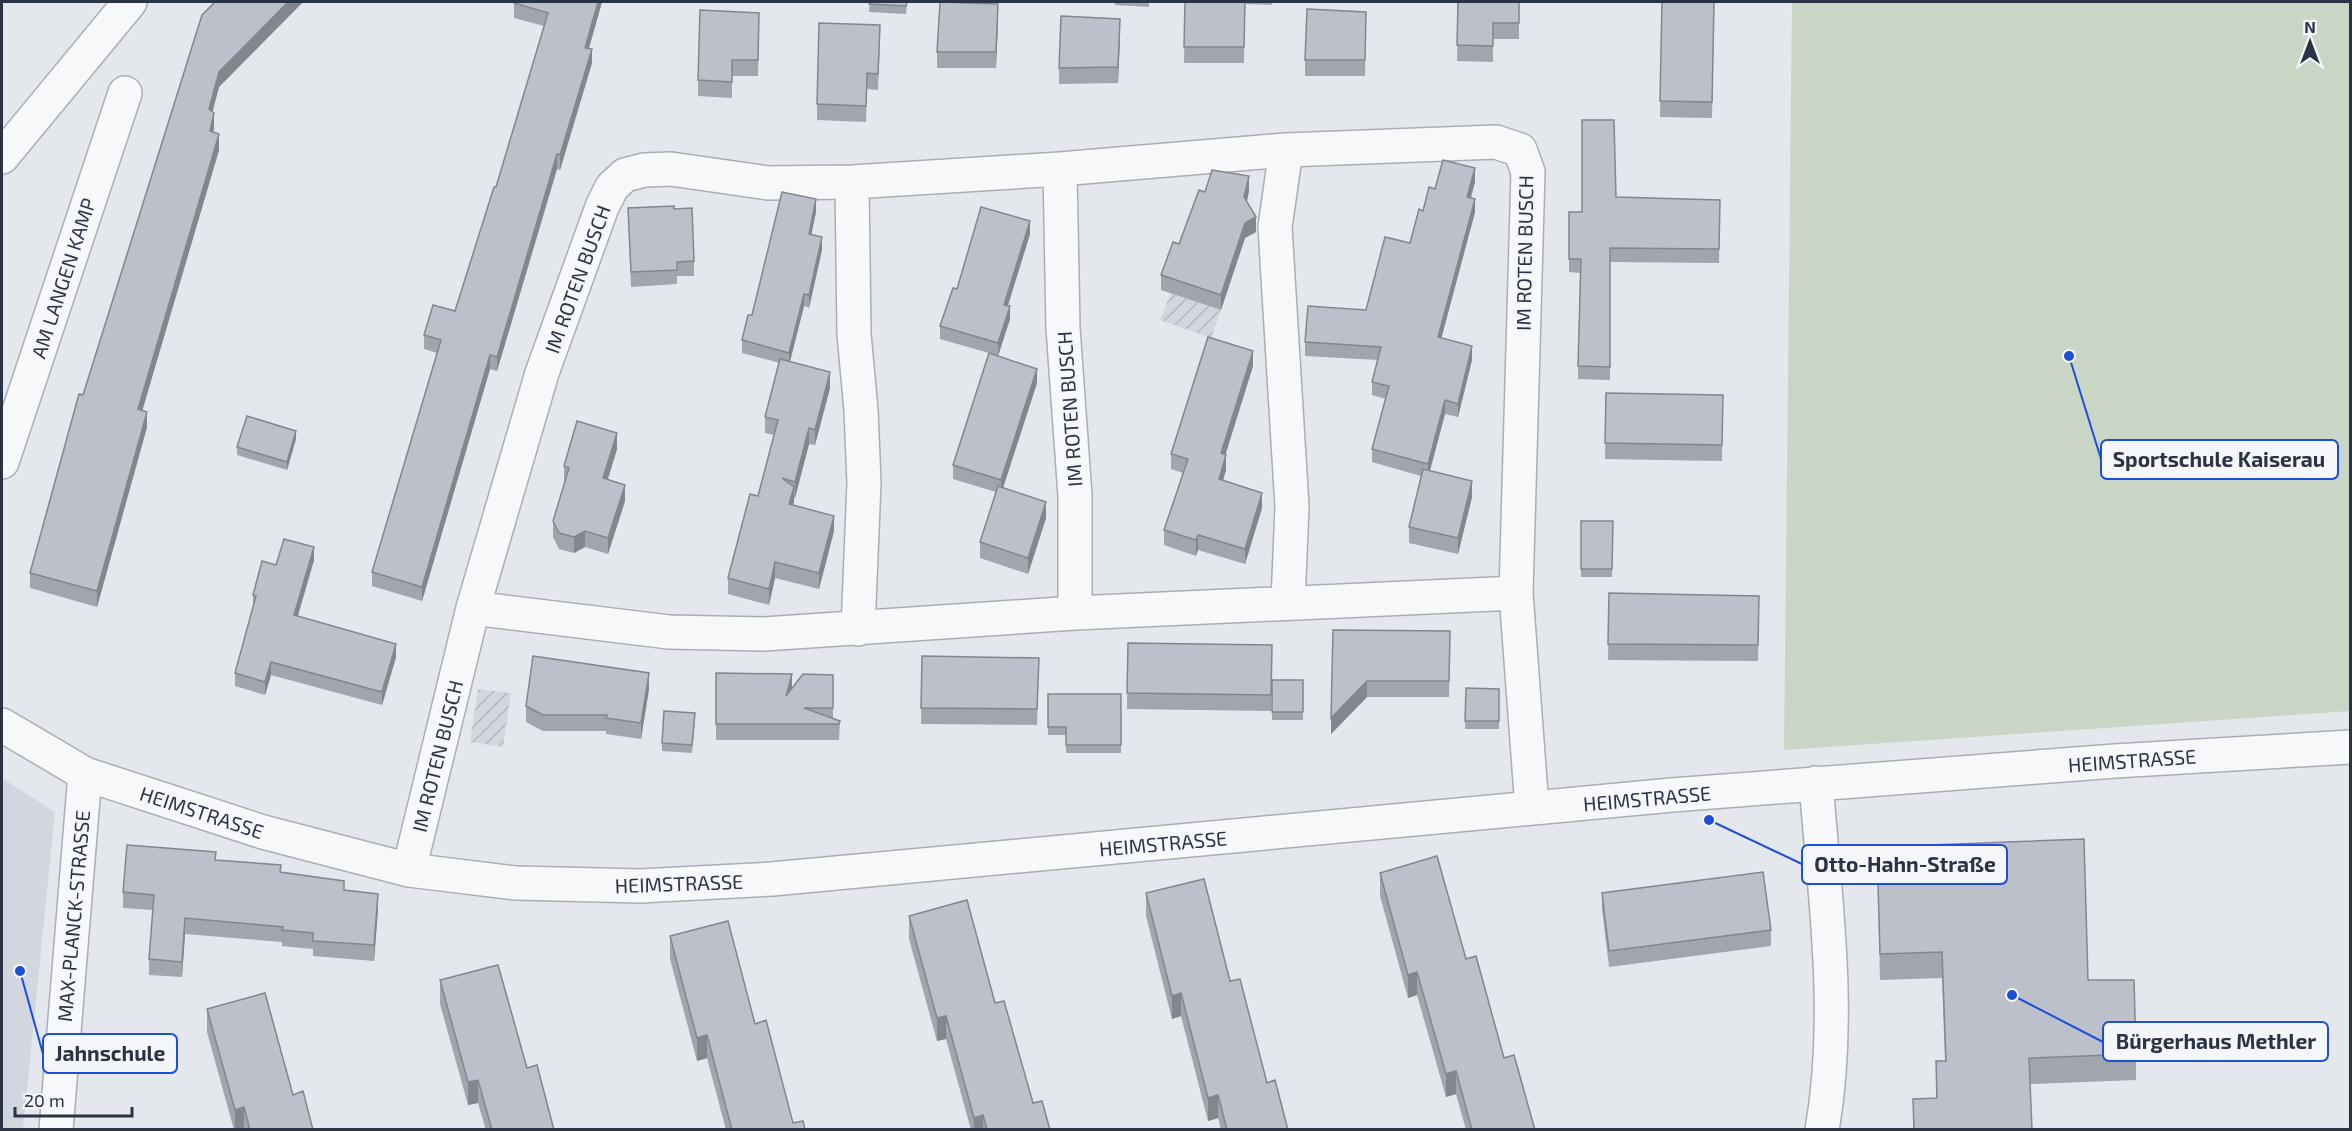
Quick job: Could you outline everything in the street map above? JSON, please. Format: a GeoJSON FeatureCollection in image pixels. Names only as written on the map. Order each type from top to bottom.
{"type":"FeatureCollection","features":[{"type":"Feature","properties":{"kind":"street"},"geometry":{"type":"LineString","coordinates":[[2,157],[130,2]]}},
{"type":"Feature","properties":{"kind":"street","name":"AM LANGEN KAMP"},"geometry":{"type":"LineString","coordinates":[[2,462],[125,93]]}},
{"type":"Feature","properties":{"kind":"street","name":"IM ROTEN BUSCH"},"geometry":{"type":"LineString","coordinates":[[409,870],[473,608],[542,373],[602,207],[612,187],[625,175],[670,169],[768,183],[852,182],[1060,169],[1286,150],[1496,142],[1520,150],[1528,172],[1516,594],[1532,808]]}},
{"type":"Feature","properties":{"kind":"street"},"geometry":{"type":"LineString","coordinates":[[1286,150],[1275,227],[1292,507],[1288,602]]}},
{"type":"Feature","properties":{"kind":"street","name":"IM ROTEN BUSCH"},"geometry":{"type":"LineString","coordinates":[[1060,169],[1063,328],[1075,496],[1075,613]]}},
{"type":"Feature","properties":{"kind":"street"},"geometry":{"type":"LineString","coordinates":[[852,182],[854,334],[861,410],[864,483],[858,629]]}},
{"type":"Feature","properties":{"kind":"street"},"geometry":{"type":"LineString","coordinates":[[473,608],[669,632],[764,634],[1075,613],[1288,602],[1516,594]]}},
{"type":"Feature","properties":{"kind":"street","name":"HEIMSTRASSE"},"geometry":{"type":"LineString","coordinates":[[2,725],[85,774],[263,832],[409,870],[516,883],[640,886],[772,879],[1816,783],[2350,747]]}},
{"type":"Feature","properties":{"kind":"street","name":"MAX-PLANCK-STRASSE"},"geometry":{"type":"LineString","coordinates":[[56,1130],[85,774]]}},
{"type":"Feature","properties":{"kind":"street"},"geometry":{"type":"LineString","coordinates":[[1816,783],[1832,998],[1829,1091],[1822,1130]]}},
{"type":"Feature","properties":{"kind":"shaded area"},"geometry":{"type":"Polygon","coordinates":[[[1171,293],[1221,310],[1211,338],[1160,320],[1171,293]]]}},
{"type":"Feature","properties":{"kind":"shaded area"},"geometry":{"type":"Polygon","coordinates":[[[478,689],[511,693],[503,747],[470,742],[478,689]]]}},
{"type":"Feature","properties":{"kind":"shaded area"},"geometry":{"type":"Polygon","coordinates":[[[2,778],[55,812],[23,1129],[2,1129],[2,778]]]}},
{"type":"Feature","properties":{"kind":"green space"},"geometry":{"type":"Polygon","coordinates":[[[1792,2],[2350,2],[2350,711],[1784,750],[1792,2]]]}},
{"type":"Feature","properties":{"kind":"building"},"geometry":{"type":"Polygon","coordinates":[[[215,2],[288,2],[219,72],[209,109],[214,113],[210,131],[219,134],[138,409],[147,412],[97,591],[30,573],[79,394],[83,395],[202,15],[215,2]]]}},
{"type":"Feature","properties":{"kind":"building"},"geometry":{"type":"Polygon","coordinates":[[[514,2],[598,2],[585,48],[592,49],[560,155],[557,154],[497,357],[490,355],[422,587],[372,572],[441,340],[424,335],[433,305],[455,311],[494,187],[496,187],[548,13],[514,2]]]}},
{"type":"Feature","properties":{"kind":"building"},"geometry":{"type":"Polygon","coordinates":[[[870,2],[907,2],[906,6],[869,4],[870,2]]]}},
{"type":"Feature","properties":{"kind":"building"},"geometry":{"type":"Polygon","coordinates":[[[940,2],[998,4],[996,52],[937,52],[940,2]]]}},
{"type":"Feature","properties":{"kind":"building"},"geometry":{"type":"Polygon","coordinates":[[[1185,2],[1245,2],[1244,47],[1184,47],[1185,2]]]}},
{"type":"Feature","properties":{"kind":"building"},"geometry":{"type":"Polygon","coordinates":[[[1458,2],[1519,2],[1519,23],[1493,23],[1493,46],[1457,45],[1458,2]]]}},
{"type":"Feature","properties":{"kind":"building"},"geometry":{"type":"Polygon","coordinates":[[[1662,2],[1714,2],[1712,102],[1660,101],[1662,2]]]}},
{"type":"Feature","properties":{"kind":"building"},"geometry":{"type":"Polygon","coordinates":[[[1307,9],[1366,12],[1365,60],[1305,60],[1307,9]]]}},
{"type":"Feature","properties":{"kind":"building"},"geometry":{"type":"Polygon","coordinates":[[[700,10],[759,13],[758,60],[732,60],[732,82],[698,80],[700,10]]]}},
{"type":"Feature","properties":{"kind":"building"},"geometry":{"type":"Polygon","coordinates":[[[1061,16],[1120,19],[1118,67],[1059,68],[1061,16]]]}},
{"type":"Feature","properties":{"kind":"building"},"geometry":{"type":"Polygon","coordinates":[[[819,23],[880,25],[878,74],[867,73],[866,106],[817,104],[819,23]]]}},
{"type":"Feature","properties":{"kind":"building"},"geometry":{"type":"Polygon","coordinates":[[[1582,120],[1614,120],[1616,197],[1720,200],[1719,249],[1610,248],[1610,367],[1578,366],[1581,259],[1569,259],[1569,212],[1582,212],[1582,120]]]}},
{"type":"Feature","properties":{"kind":"building"},"geometry":{"type":"Polygon","coordinates":[[[1443,160],[1475,168],[1467,197],[1475,199],[1438,337],[1472,346],[1458,404],[1445,400],[1428,464],[1372,449],[1389,386],[1372,382],[1381,347],[1305,342],[1308,306],[1366,310],[1385,237],[1410,243],[1419,209],[1423,211],[1429,187],[1435,189],[1443,160]]]}},
{"type":"Feature","properties":{"kind":"building"},"geometry":{"type":"Polygon","coordinates":[[[1212,170],[1249,176],[1244,197],[1256,217],[1245,223],[1221,295],[1161,275],[1173,242],[1179,244],[1199,190],[1205,192],[1212,170]]]}},
{"type":"Feature","properties":{"kind":"building"},"geometry":{"type":"Polygon","coordinates":[[[782,192],[816,199],[809,234],[822,237],[809,295],[804,294],[789,353],[742,340],[748,315],[752,315],[782,192]]]}},
{"type":"Feature","properties":{"kind":"building"},"geometry":{"type":"Polygon","coordinates":[[[674,206],[674,209],[692,208],[694,261],[677,262],[677,270],[631,272],[628,208],[674,206]]]}},
{"type":"Feature","properties":{"kind":"building"},"geometry":{"type":"Polygon","coordinates":[[[981,207],[1030,221],[1004,305],[1010,306],[998,343],[940,326],[953,288],[957,289],[981,207]]]}},
{"type":"Feature","properties":{"kind":"building"},"geometry":{"type":"Polygon","coordinates":[[[1208,337],[1253,351],[1221,453],[1226,455],[1219,479],[1262,493],[1245,549],[1198,535],[1196,540],[1164,530],[1188,459],[1171,454],[1208,337]]]}},
{"type":"Feature","properties":{"kind":"building"},"geometry":{"type":"Polygon","coordinates":[[[989,353],[1037,369],[1001,480],[953,465],[989,353]]]}},
{"type":"Feature","properties":{"kind":"building"},"geometry":{"type":"Polygon","coordinates":[[[780,359],[830,372],[815,430],[809,428],[795,482],[782,478],[794,487],[789,504],[834,516],[819,573],[775,562],[769,589],[728,578],[750,494],[758,496],[778,420],[765,417],[780,359]]]}},
{"type":"Feature","properties":{"kind":"building"},"geometry":{"type":"Polygon","coordinates":[[[1606,393],[1723,395],[1722,445],[1605,443],[1606,393]]]}},
{"type":"Feature","properties":{"kind":"building"},"geometry":{"type":"Polygon","coordinates":[[[247,416],[296,431],[287,462],[237,447],[247,416]]]}},
{"type":"Feature","properties":{"kind":"building"},"geometry":{"type":"Polygon","coordinates":[[[577,421],[617,433],[603,478],[625,485],[608,538],[585,531],[574,537],[559,533],[553,521],[569,468],[564,466],[577,421]]]}},
{"type":"Feature","properties":{"kind":"building"},"geometry":{"type":"Polygon","coordinates":[[[1423,469],[1472,481],[1458,538],[1409,527],[1423,469]]]}},
{"type":"Feature","properties":{"kind":"building"},"geometry":{"type":"Polygon","coordinates":[[[998,486],[1046,502],[1028,558],[980,542],[998,486]]]}},
{"type":"Feature","properties":{"kind":"building"},"geometry":{"type":"Polygon","coordinates":[[[1581,521],[1613,521],[1612,569],[1581,569],[1581,521]]]}},
{"type":"Feature","properties":{"kind":"building"},"geometry":{"type":"Polygon","coordinates":[[[284,539],[314,547],[294,615],[396,644],[382,692],[271,662],[265,682],[235,673],[256,596],[253,595],[262,561],[276,565],[284,539]]]}},
{"type":"Feature","properties":{"kind":"building"},"geometry":{"type":"Polygon","coordinates":[[[1609,593],[1759,596],[1758,645],[1608,644],[1609,593]]]}},
{"type":"Feature","properties":{"kind":"building"},"geometry":{"type":"Polygon","coordinates":[[[1333,630],[1450,631],[1449,681],[1367,681],[1331,718],[1333,630]]]}},
{"type":"Feature","properties":{"kind":"building"},"geometry":{"type":"Polygon","coordinates":[[[1128,643],[1272,645],[1271,695],[1127,693],[1128,643]]]}},
{"type":"Feature","properties":{"kind":"building"},"geometry":{"type":"Polygon","coordinates":[[[533,656],[649,673],[641,723],[606,718],[607,715],[543,715],[526,706],[533,656]]]}},
{"type":"Feature","properties":{"kind":"building"},"geometry":{"type":"Polygon","coordinates":[[[922,656],[1039,658],[1037,709],[921,708],[922,656]]]}},
{"type":"Feature","properties":{"kind":"building"},"geometry":{"type":"Polygon","coordinates":[[[716,673],[792,674],[786,696],[803,674],[833,675],[833,708],[804,708],[840,721],[839,724],[716,724],[716,673]]]}},
{"type":"Feature","properties":{"kind":"building"},"geometry":{"type":"Polygon","coordinates":[[[1272,680],[1303,680],[1303,712],[1272,712],[1272,680]]]}},
{"type":"Feature","properties":{"kind":"building"},"geometry":{"type":"Polygon","coordinates":[[[1466,688],[1499,689],[1499,721],[1465,721],[1466,688]]]}},
{"type":"Feature","properties":{"kind":"building"},"geometry":{"type":"Polygon","coordinates":[[[1048,694],[1121,694],[1121,745],[1066,745],[1066,727],[1048,727],[1048,694]]]}},
{"type":"Feature","properties":{"kind":"building"},"geometry":{"type":"Polygon","coordinates":[[[664,711],[695,713],[692,745],[662,743],[664,711]]]}},
{"type":"Feature","properties":{"kind":"building"},"geometry":{"type":"Polygon","coordinates":[[[2084,839],[2088,980],[2134,980],[2136,1054],[2029,1058],[2032,1130],[1914,1130],[1913,1099],[1937,1098],[1936,1061],[1946,1061],[1942,952],[1880,954],[1877,847],[2084,839]]]}},
{"type":"Feature","properties":{"kind":"building"},"geometry":{"type":"Polygon","coordinates":[[[127,845],[216,852],[215,860],[281,865],[280,872],[344,881],[344,890],[378,894],[374,945],[313,941],[313,933],[282,930],[283,927],[185,918],[182,962],[149,959],[154,895],[123,892],[127,845]]]}},
{"type":"Feature","properties":{"kind":"building"},"geometry":{"type":"Polygon","coordinates":[[[1437,856],[1466,959],[1476,956],[1504,1058],[1514,1055],[1535,1130],[1472,1130],[1456,1071],[1446,1074],[1417,972],[1408,975],[1380,873],[1437,856]]]}},
{"type":"Feature","properties":{"kind":"building"},"geometry":{"type":"Polygon","coordinates":[[[1763,872],[1771,930],[1609,951],[1602,893],[1763,872]]]}},
{"type":"Feature","properties":{"kind":"building"},"geometry":{"type":"Polygon","coordinates":[[[1204,879],[1230,981],[1240,979],[1267,1083],[1275,1080],[1288,1130],[1227,1130],[1218,1095],[1208,1098],[1181,993],[1172,996],[1146,893],[1204,879]]]}},
{"type":"Feature","properties":{"kind":"building"},"geometry":{"type":"Polygon","coordinates":[[[967,900],[995,1003],[1004,1001],[1033,1103],[1042,1101],[1050,1130],[987,1130],[983,1115],[974,1118],[946,1016],[937,1018],[909,916],[967,900]]]}},
{"type":"Feature","properties":{"kind":"building"},"geometry":{"type":"Polygon","coordinates":[[[728,921],[755,1024],[766,1020],[793,1123],[803,1121],[805,1130],[732,1130],[707,1035],[697,1038],[670,936],[728,921]]]}},
{"type":"Feature","properties":{"kind":"building"},"geometry":{"type":"Polygon","coordinates":[[[498,965],[527,1068],[537,1065],[554,1130],[492,1130],[478,1080],[468,1082],[440,980],[498,965]]]}},
{"type":"Feature","properties":{"kind":"building"},"geometry":{"type":"Polygon","coordinates":[[[265,993],[293,1095],[303,1091],[313,1130],[250,1130],[244,1107],[235,1110],[207,1009],[265,993]]]}},
{"type":"Feature","properties":{"kind":"place","name":"Sportschule Kaiserau"},"geometry":{"type":"Point","coordinates":[2069,356]}},
{"type":"Feature","properties":{"kind":"place","name":"Otto-Hahn-Straße"},"geometry":{"type":"Point","coordinates":[1709,820]}},
{"type":"Feature","properties":{"kind":"place","name":"Jahnschule"},"geometry":{"type":"Point","coordinates":[20,971]}},
{"type":"Feature","properties":{"kind":"place","name":"Bürgerhaus Methler"},"geometry":{"type":"Point","coordinates":[2012,995]}}]}
